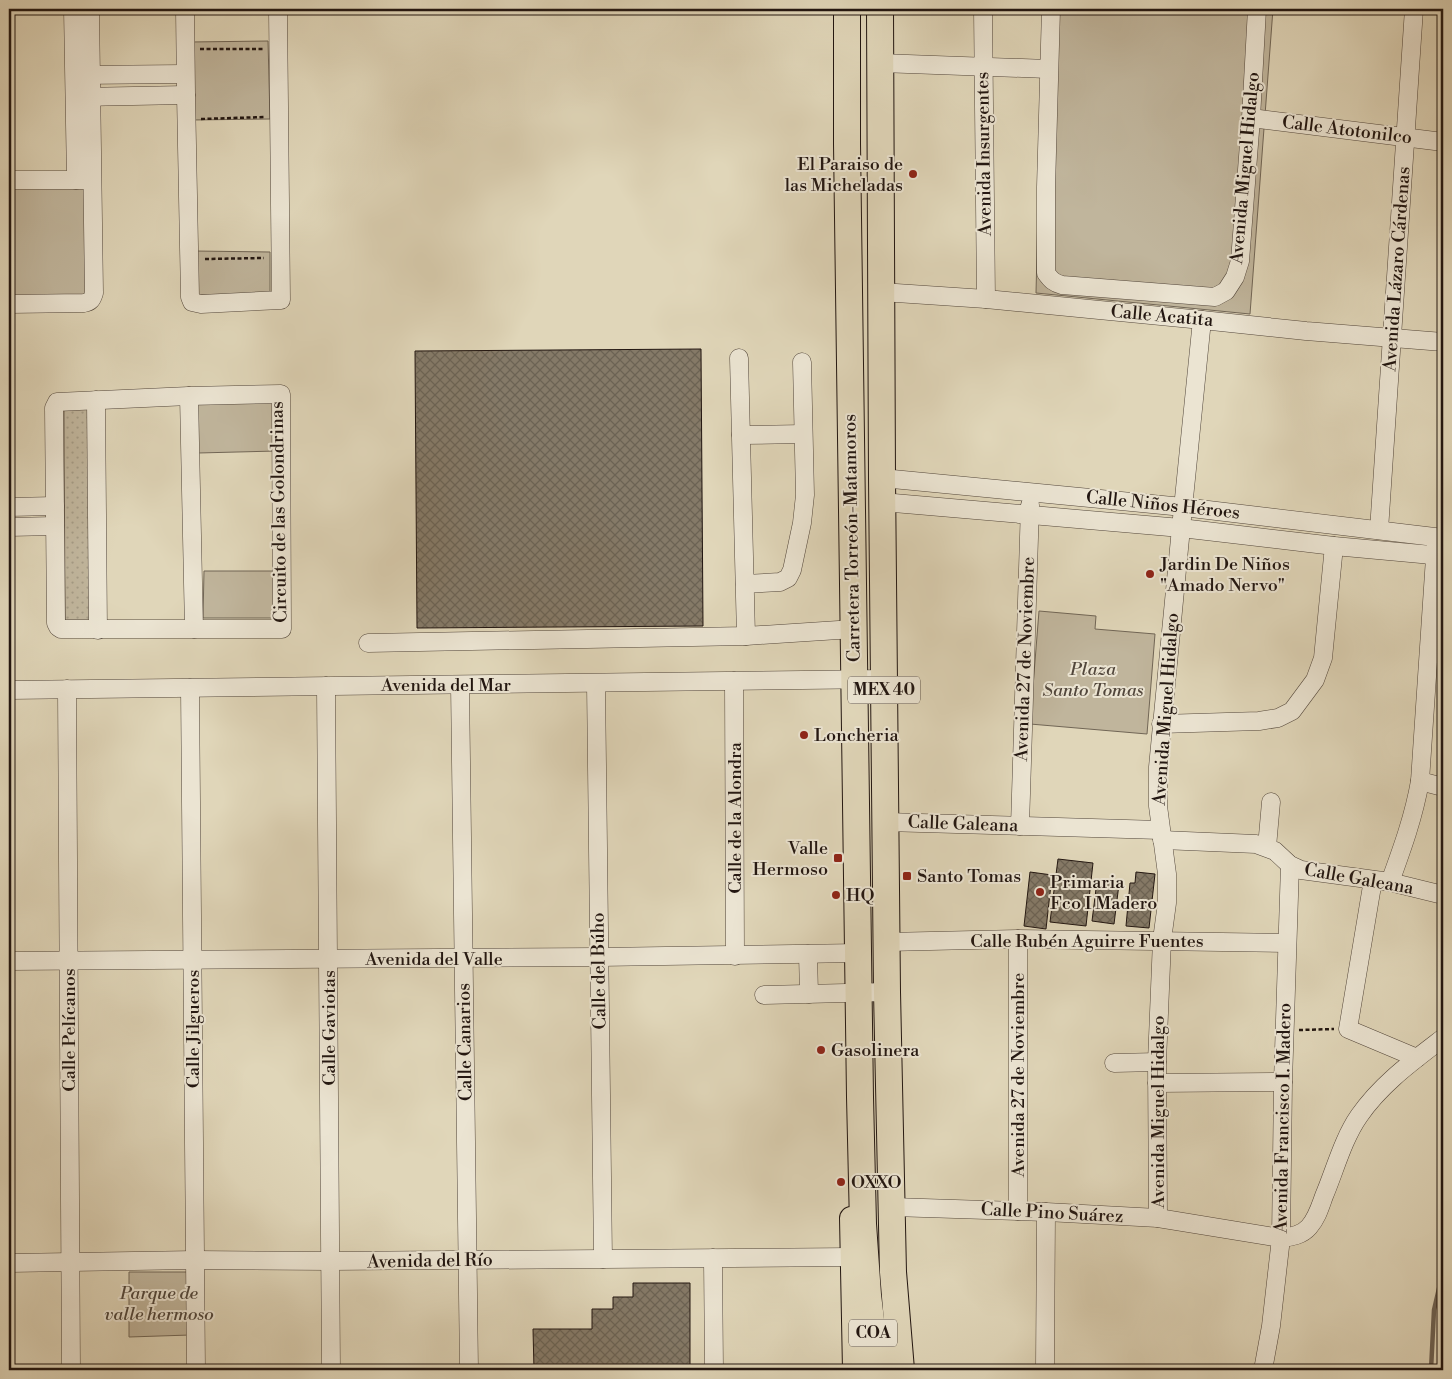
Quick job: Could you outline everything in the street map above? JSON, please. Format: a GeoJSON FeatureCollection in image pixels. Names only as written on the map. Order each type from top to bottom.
{"type":"FeatureCollection","features":[{"type":"Feature","properties":{"kind":"highway","name":"Carretera Torreón-Matamoros"},"geometry":{"type":"LineString","coordinates":[[847,9],[847,144],[860,1097]]}},
{"type":"Feature","properties":{"kind":"highway","name":"MEX 40"},"geometry":{"type":"LineString","coordinates":[[880,9],[886,942],[893,1272],[901,1370]]}},
{"type":"Feature","properties":{"kind":"highway","name":"COA"},"geometry":{"type":"LineString","coordinates":[[860,1097],[863,1224],[868,1295],[877,1370]]}},
{"type":"Feature","properties":{"kind":"main road"},"geometry":{"type":"LineString","coordinates":[[854,1370],[851,1174],[860,1097]]}},
{"type":"Feature","properties":{"kind":"street"},"geometry":{"type":"LineString","coordinates":[[73,9],[82,74]]}},
{"type":"Feature","properties":{"kind":"street"},"geometry":{"type":"LineString","coordinates":[[9,304],[84,303],[90,302],[94,293],[84,180],[82,97],[82,74],[90,9]]}},
{"type":"Feature","properties":{"kind":"street"},"geometry":{"type":"LineString","coordinates":[[185,9],[190,297],[192,302],[201,304],[282,300],[278,9]]}},
{"type":"Feature","properties":{"kind":"street","name":"Avenida Insurgentes"},"geometry":{"type":"LineString","coordinates":[[983,9],[986,299]]}},
{"type":"Feature","properties":{"kind":"street"},"geometry":{"type":"LineString","coordinates":[[880,63],[1048,69],[1051,9]]}},
{"type":"Feature","properties":{"kind":"street","name":"Avenida Miguel Hidalgo"},"geometry":{"type":"LineString","coordinates":[[1048,69],[1046,273],[1050,279],[1055,283],[1214,297],[1226,291],[1235,278],[1240,261],[1257,9]]}},
{"type":"Feature","properties":{"kind":"street","name":"Avenida Lázaro Cárdenas"},"geometry":{"type":"LineString","coordinates":[[1379,530],[1414,9]]}},
{"type":"Feature","properties":{"kind":"street"},"geometry":{"type":"LineString","coordinates":[[82,74],[186,74]]}},
{"type":"Feature","properties":{"kind":"street"},"geometry":{"type":"LineString","coordinates":[[82,97],[186,95]]}},
{"type":"Feature","properties":{"kind":"street","name":"Calle Atotonilco"},"geometry":{"type":"LineString","coordinates":[[1251,118],[1443,142]]}},
{"type":"Feature","properties":{"kind":"street"},"geometry":{"type":"LineString","coordinates":[[9,180],[84,180]]}},
{"type":"Feature","properties":{"kind":"street","name":"Calle Acatita"},"geometry":{"type":"LineString","coordinates":[[881,292],[986,299],[1306,331],[1443,342]]}},
{"type":"Feature","properties":{"kind":"street","name":"Avenida Miguel Hidalgo"},"geometry":{"type":"LineString","coordinates":[[1158,1218],[1157,1062],[1162,940],[1168,874],[1158,806],[1158,767],[1202,320]]}},
{"type":"Feature","properties":{"kind":"street"},"geometry":{"type":"LineString","coordinates":[[739,358],[746,636]]}},
{"type":"Feature","properties":{"kind":"street"},"geometry":{"type":"LineString","coordinates":[[745,584],[780,582],[788,578],[792,570],[804,511],[802,362]]}},
{"type":"Feature","properties":{"kind":"street","name":"Circuito de las Golondrinas"},"geometry":{"type":"LineString","coordinates":[[280,394],[282,630],[62,630],[56,623],[55,404],[60,401],[189,396],[280,394]]}},
{"type":"Feature","properties":{"kind":"street"},"geometry":{"type":"LineString","coordinates":[[189,396],[194,629]]}},
{"type":"Feature","properties":{"kind":"street"},"geometry":{"type":"LineString","coordinates":[[96,400],[98,630]]}},
{"type":"Feature","properties":{"kind":"street"},"geometry":{"type":"LineString","coordinates":[[741,435],[803,434]]}},
{"type":"Feature","properties":{"kind":"street","name":"Calle Niños Héroes"},"geometry":{"type":"LineString","coordinates":[[882,490],[1031,492],[1183,507],[1440,538]]}},
{"type":"Feature","properties":{"kind":"street","name":"Calle Niños Héroes"},"geometry":{"type":"LineString","coordinates":[[882,490],[1030,514],[1181,528],[1334,546],[1439,555]]}},
{"type":"Feature","properties":{"kind":"street","name":"Avenida 27 de Noviembre"},"geometry":{"type":"LineString","coordinates":[[1020,826],[1031,492]]}},
{"type":"Feature","properties":{"kind":"street"},"geometry":{"type":"LineString","coordinates":[[9,507],[55,506]]}},
{"type":"Feature","properties":{"kind":"street"},"geometry":{"type":"LineString","coordinates":[[9,527],[55,526]]}},
{"type":"Feature","properties":{"kind":"street"},"geometry":{"type":"LineString","coordinates":[[1440,538],[1420,781],[1416,804],[1410,826],[1381,881],[1348,1029],[1417,1058],[1443,1038]]}},
{"type":"Feature","properties":{"kind":"street"},"geometry":{"type":"LineString","coordinates":[[1161,724],[1259,721],[1278,718],[1292,711],[1315,680],[1322,658],[1334,546]]}},
{"type":"Feature","properties":{"kind":"street"},"geometry":{"type":"LineString","coordinates":[[368,643],[746,636],[854,629]]}},
{"type":"Feature","properties":{"kind":"street","name":"Avenida del Mar"},"geometry":{"type":"LineString","coordinates":[[9,690],[884,679]]}},
{"type":"Feature","properties":{"kind":"street","name":"Calle de la Alondra"},"geometry":{"type":"LineString","coordinates":[[734,681],[735,956]]}},
{"type":"Feature","properties":{"kind":"street","name":"Calle del Búho"},"geometry":{"type":"LineString","coordinates":[[596,684],[603,1259]]}},
{"type":"Feature","properties":{"kind":"street","name":"Calle Canarios"},"geometry":{"type":"LineString","coordinates":[[460,685],[469,1370]]}},
{"type":"Feature","properties":{"kind":"street","name":"Calle Gaviotas"},"geometry":{"type":"LineString","coordinates":[[326,686],[331,1370]]}},
{"type":"Feature","properties":{"kind":"street","name":"Calle Jilgueros"},"geometry":{"type":"LineString","coordinates":[[190,688],[196,1370]]}},
{"type":"Feature","properties":{"kind":"street","name":"Calle Pelícanos"},"geometry":{"type":"LineString","coordinates":[[67,689],[71,1370]]}},
{"type":"Feature","properties":{"kind":"street"},"geometry":{"type":"LineString","coordinates":[[1420,781],[1443,787]]}},
{"type":"Feature","properties":{"kind":"street"},"geometry":{"type":"LineString","coordinates":[[1267,847],[1271,802]]}},
{"type":"Feature","properties":{"kind":"street","name":"Calle Galeana"},"geometry":{"type":"LineString","coordinates":[[885,822],[1020,826],[1161,835],[1244,843],[1274,850],[1290,865],[1308,872],[1381,881],[1443,894]]}},
{"type":"Feature","properties":{"kind":"street","name":"Avenida Francisco I. Madero"},"geometry":{"type":"LineString","coordinates":[[1263,1370],[1271,1326],[1282,1238],[1283,1082],[1290,865]]}},
{"type":"Feature","properties":{"kind":"street","name":"Avenida 27 de Noviembre"},"geometry":{"type":"LineString","coordinates":[[1018,939],[1018,1211]]}},
{"type":"Feature","properties":{"kind":"street","name":"Calle Rubén Aguirre Fuentes"},"geometry":{"type":"LineString","coordinates":[[886,942],[1018,939],[1287,943]]}},
{"type":"Feature","properties":{"kind":"street"},"geometry":{"type":"LineString","coordinates":[[808,954],[809,994]]}},
{"type":"Feature","properties":{"kind":"street","name":"Avenida del Valle"},"geometry":{"type":"LineString","coordinates":[[9,962],[859,954]]}},
{"type":"Feature","properties":{"kind":"street"},"geometry":{"type":"LineString","coordinates":[[764,995],[887,992]]}},
{"type":"Feature","properties":{"kind":"street","name":"Calle Pino Suárez"},"geometry":{"type":"LineString","coordinates":[[892,1207],[1158,1218],[1282,1238],[1292,1237],[1309,1228],[1316,1216],[1360,1114],[1399,1072],[1417,1058]]}},
{"type":"Feature","properties":{"kind":"street"},"geometry":{"type":"LineString","coordinates":[[1114,1062],[1157,1062]]}},
{"type":"Feature","properties":{"kind":"street"},"geometry":{"type":"LineString","coordinates":[[1157,1083],[1283,1082]]}},
{"type":"Feature","properties":{"kind":"street"},"geometry":{"type":"LineString","coordinates":[[1045,1370],[1046,1212]]}},
{"type":"Feature","properties":{"kind":"street","name":"Avenida del Río"},"geometry":{"type":"LineString","coordinates":[[9,1263],[194,1260],[330,1262],[852,1257]]}},
{"type":"Feature","properties":{"kind":"street"},"geometry":{"type":"LineString","coordinates":[[713,1258],[714,1370]]}},
{"type":"Feature","properties":{"kind":"path"},"geometry":{"type":"LineString","coordinates":[[186,49],[278,49]]}},
{"type":"Feature","properties":{"kind":"path"},"geometry":{"type":"LineString","coordinates":[[186,119],[279,117]]}},
{"type":"Feature","properties":{"kind":"path"},"geometry":{"type":"LineString","coordinates":[[189,259],[281,257]]}},
{"type":"Feature","properties":{"kind":"path"},"geometry":{"type":"LineString","coordinates":[[1285,1030],[1348,1029]]}},
{"type":"Feature","properties":{"kind":"green space"},"geometry":{"type":"Polygon","coordinates":[[[1043,9],[1273,9],[1250,314],[1036,293],[1043,9]]]}},
{"type":"Feature","properties":{"kind":"green space"},"geometry":{"type":"Polygon","coordinates":[[[268,41],[270,119],[191,120],[190,42],[268,41]]]}},
{"type":"Feature","properties":{"kind":"green space"},"geometry":{"type":"Polygon","coordinates":[[[9,186],[89,186],[90,299],[9,299],[9,186]]]}},
{"type":"Feature","properties":{"kind":"green space"},"geometry":{"type":"Polygon","coordinates":[[[195,251],[270,252],[270,295],[195,295],[195,251]]]}},
{"type":"Feature","properties":{"kind":"green space"},"geometry":{"type":"Polygon","coordinates":[[[276,402],[277,451],[198,453],[196,404],[276,402]]]}},
{"type":"Feature","properties":{"kind":"green space"},"geometry":{"type":"Polygon","coordinates":[[[89,407],[93,622],[65,622],[64,408],[89,407]]]}},
{"type":"Feature","properties":{"kind":"green space"},"geometry":{"type":"Polygon","coordinates":[[[204,571],[278,571],[278,618],[203,618],[204,571]]]}},
{"type":"Feature","properties":{"kind":"green space","name":"Plaza Santo Tomas"},"geometry":{"type":"Polygon","coordinates":[[[1039,611],[1096,616],[1095,629],[1155,634],[1147,734],[1030,724],[1039,611]]]}},
{"type":"Feature","properties":{"kind":"green space","name":"Parque de valle hermoso"},"geometry":{"type":"Polygon","coordinates":[[[129,1272],[189,1272],[190,1335],[129,1337],[129,1272]]]}},
{"type":"Feature","properties":{"kind":"building"},"geometry":{"type":"Polygon","coordinates":[[[701,349],[703,626],[417,628],[415,351],[701,349]]]}},
{"type":"Feature","properties":{"kind":"building"},"geometry":{"type":"Polygon","coordinates":[[[1058,859],[1093,863],[1086,926],[1050,922],[1058,859]]]}},
{"type":"Feature","properties":{"kind":"building"},"geometry":{"type":"Polygon","coordinates":[[[1030,872],[1052,875],[1046,929],[1024,926],[1030,872]]]}},
{"type":"Feature","properties":{"kind":"building"},"geometry":{"type":"Polygon","coordinates":[[[1136,872],[1155,874],[1149,928],[1126,926],[1130,883],[1135,883],[1136,872]]]}},
{"type":"Feature","properties":{"kind":"building"},"geometry":{"type":"Polygon","coordinates":[[[1097,881],[1119,884],[1114,924],[1092,921],[1097,881]]]}},
{"type":"Feature","properties":{"kind":"building"},"geometry":{"type":"Polygon","coordinates":[[[633,1283],[690,1283],[690,1370],[534,1370],[533,1329],[592,1329],[592,1309],[613,1309],[613,1297],[633,1297],[633,1283]]]}},
{"type":"Feature","properties":{"kind":"waterway"},"geometry":{"type":"LineString","coordinates":[[1431,1370],[1434,1310],[1443,1271]]}},
{"type":"Feature","properties":{"kind":"place","name":"El Paraiso de las Micheladas"},"geometry":{"type":"Point","coordinates":[913,174]}},
{"type":"Feature","properties":{"kind":"place","name":"Jardin De Niños \"Amado Nervo\""},"geometry":{"type":"Point","coordinates":[1150,574]}},
{"type":"Feature","properties":{"kind":"place","name":"Loncheria"},"geometry":{"type":"Point","coordinates":[804,735]}},
{"type":"Feature","properties":{"kind":"place","name":"Valle Hermoso"},"geometry":{"type":"Point","coordinates":[838,858]}},
{"type":"Feature","properties":{"kind":"place","name":"Santo Tomas"},"geometry":{"type":"Point","coordinates":[907,876]}},
{"type":"Feature","properties":{"kind":"place","name":"Primaria Fco I Madero"},"geometry":{"type":"Point","coordinates":[1040,892]}},
{"type":"Feature","properties":{"kind":"place","name":"HQ"},"geometry":{"type":"Point","coordinates":[836,895]}},
{"type":"Feature","properties":{"kind":"place","name":"Gasolinera"},"geometry":{"type":"Point","coordinates":[821,1050]}},
{"type":"Feature","properties":{"kind":"place","name":"OXXO"},"geometry":{"type":"Point","coordinates":[841,1182]}}]}
